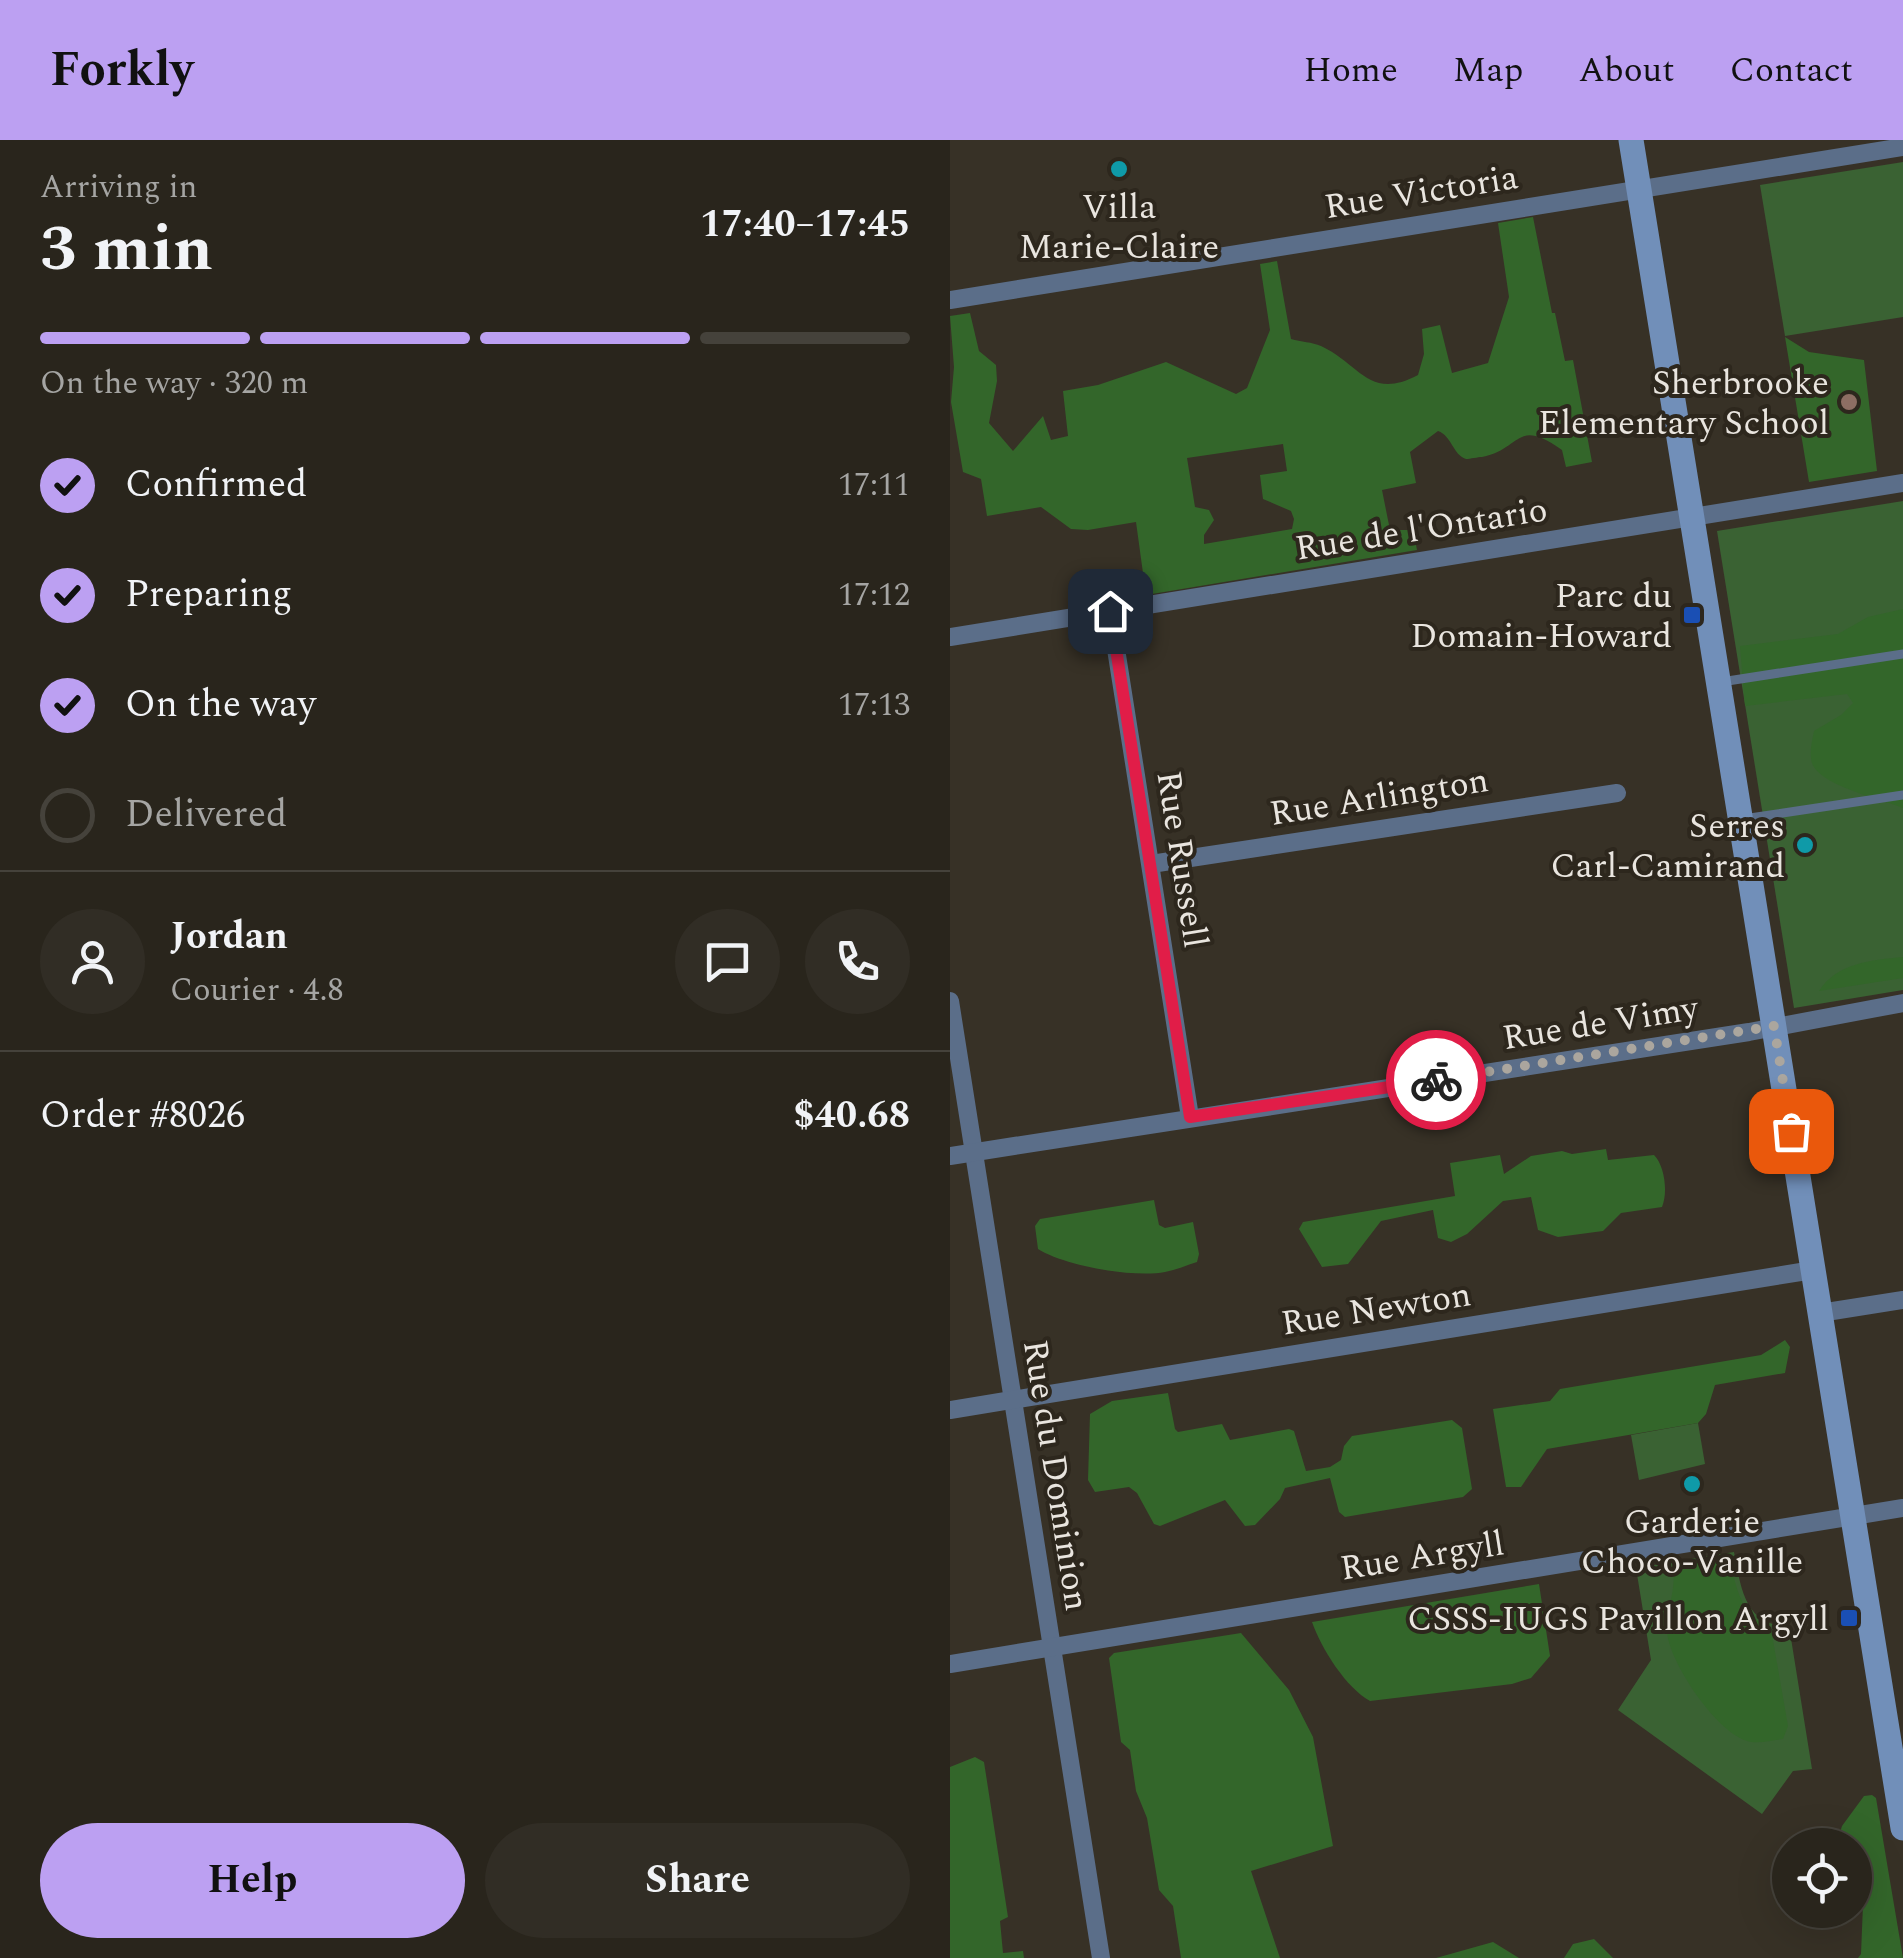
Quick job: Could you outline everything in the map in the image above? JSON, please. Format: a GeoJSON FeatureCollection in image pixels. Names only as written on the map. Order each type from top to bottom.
{"type":"FeatureCollection","features":[{"type":"Feature","properties":{"kind":"main road"},"geometry":{"type":"LineString","coordinates":[[1631,140],[1853,1516],[1898,1764],[1903,1828]]}},
{"type":"Feature","properties":{"kind":"street","name":"Rue Victoria"},"geometry":{"type":"LineString","coordinates":[[950,300],[1903,147]]}},
{"type":"Feature","properties":{"kind":"street","name":"Rue de l'Ontario"},"geometry":{"type":"LineString","coordinates":[[950,637],[1903,483]]}},
{"type":"Feature","properties":{"kind":"street","name":"Rue Russell"},"geometry":{"type":"LineString","coordinates":[[1110,611],[1190,1117]]}},
{"type":"Feature","properties":{"kind":"street","name":"Rue Arlington"},"geometry":{"type":"LineString","coordinates":[[1151,864],[1617,793]]}},
{"type":"Feature","properties":{"kind":"street","name":"Rue du Dominion"},"geometry":{"type":"LineString","coordinates":[[950,1001],[1101,1958]]}},
{"type":"Feature","properties":{"kind":"street","name":"Rue de Vimy"},"geometry":{"type":"LineString","coordinates":[[950,1156],[1903,1003]]}},
{"type":"Feature","properties":{"kind":"street","name":"Rue Newton"},"geometry":{"type":"LineString","coordinates":[[950,1410],[1813,1270]]}},
{"type":"Feature","properties":{"kind":"street"},"geometry":{"type":"LineString","coordinates":[[1820,1313],[1903,1300]]}},
{"type":"Feature","properties":{"kind":"street","name":"Rue Argyll"},"geometry":{"type":"LineString","coordinates":[[950,1664],[1903,1508]]}},
{"type":"Feature","properties":{"kind":"lane"},"geometry":{"type":"LineString","coordinates":[[1718,683],[1903,654]]}},
{"type":"Feature","properties":{"kind":"lane"},"geometry":{"type":"LineString","coordinates":[[1740,820],[1903,794]]}},
{"type":"Feature","properties":{"kind":"green space"},"geometry":{"type":"Polygon","coordinates":[[[1903,162],[1903,317],[1785,336],[1760,185],[1903,162]]]}},
{"type":"Feature","properties":{"kind":"green space"},"geometry":{"type":"Polygon","coordinates":[[[1533,217],[1565,361],[1573,360],[1592,462],[1566,467],[1562,450],[1535,436],[1519,438],[1495,453],[1466,459],[1438,431],[1410,452],[1416,483],[1382,490],[1390,530],[1414,534],[1417,550],[1146,595],[1136,522],[1071,529],[1041,507],[987,516],[981,479],[963,472],[951,402],[954,367],[950,316],[970,313],[979,351],[996,365],[989,423],[1013,451],[1043,416],[1051,440],[1068,436],[1063,391],[1098,385],[1166,362],[1236,394],[1247,388],[1270,330],[1260,264],[1277,261],[1291,339],[1321,346],[1376,382],[1401,382],[1418,375],[1424,354],[1422,329],[1440,325],[1452,373],[1488,363],[1509,297],[1498,223],[1533,217]],[[1283,444],[1187,458],[1195,507],[1209,510],[1214,520],[1204,535],[1204,544],[1292,529],[1291,511],[1263,499],[1260,475],[1287,471],[1283,444]]]}},
{"type":"Feature","properties":{"kind":"green space"},"geometry":{"type":"Polygon","coordinates":[[[1785,337],[1809,352],[1864,360],[1877,471],[1809,482],[1785,337]]]}},
{"type":"Feature","properties":{"kind":"green space"},"geometry":{"type":"Polygon","coordinates":[[[1903,501],[1903,990],[1794,1008],[1717,531],[1903,501]]]}},
{"type":"Feature","properties":{"kind":"green space"},"geometry":{"type":"Polygon","coordinates":[[[1903,609],[1903,808],[1839,785],[1817,771],[1812,763],[1814,731],[1853,703],[1847,694],[1745,706],[1740,646],[1838,634],[1868,617],[1903,609]]]}},
{"type":"Feature","properties":{"kind":"green space"},"geometry":{"type":"Polygon","coordinates":[[[1903,957],[1903,978],[1819,991],[1845,969],[1903,957]]]}},
{"type":"Feature","properties":{"kind":"green space"},"geometry":{"type":"Polygon","coordinates":[[[1606,1149],[1608,1160],[1654,1155],[1664,1180],[1662,1207],[1621,1213],[1603,1231],[1558,1237],[1538,1230],[1531,1197],[1503,1201],[1467,1234],[1451,1242],[1438,1238],[1433,1210],[1381,1221],[1348,1264],[1322,1267],[1299,1229],[1303,1222],[1455,1196],[1450,1163],[1500,1155],[1504,1174],[1531,1156],[1606,1149]]]}},
{"type":"Feature","properties":{"kind":"green space"},"geometry":{"type":"Polygon","coordinates":[[[1154,1200],[1159,1225],[1165,1228],[1193,1222],[1197,1262],[1165,1272],[1118,1272],[1082,1265],[1038,1249],[1035,1226],[1040,1219],[1154,1200]]]}},
{"type":"Feature","properties":{"kind":"green space"},"geometry":{"type":"Polygon","coordinates":[[[1785,1340],[1790,1347],[1785,1373],[1715,1385],[1706,1414],[1698,1423],[1547,1449],[1521,1487],[1506,1487],[1493,1409],[1550,1401],[1560,1389],[1761,1355],[1785,1340]]]}},
{"type":"Feature","properties":{"kind":"green space"},"geometry":{"type":"Polygon","coordinates":[[[1168,1393],[1178,1432],[1222,1424],[1230,1440],[1289,1429],[1294,1431],[1306,1471],[1330,1467],[1341,1460],[1344,1446],[1352,1436],[1452,1420],[1462,1428],[1472,1489],[1463,1497],[1345,1517],[1339,1512],[1330,1478],[1285,1488],[1280,1499],[1255,1525],[1245,1526],[1225,1500],[1160,1526],[1154,1524],[1137,1493],[1129,1487],[1095,1492],[1088,1480],[1090,1414],[1112,1401],[1168,1393]]]}},
{"type":"Feature","properties":{"kind":"green space"},"geometry":{"type":"Polygon","coordinates":[[[1698,1423],[1705,1464],[1639,1480],[1631,1435],[1698,1423]]]}},
{"type":"Feature","properties":{"kind":"green space"},"geometry":{"type":"Polygon","coordinates":[[[1734,1552],[1743,1591],[1754,1612],[1774,1624],[1789,1626],[1812,1769],[1793,1771],[1762,1814],[1618,1710],[1651,1660],[1636,1568],[1734,1552]]]}},
{"type":"Feature","properties":{"kind":"green space"},"geometry":{"type":"Polygon","coordinates":[[[1730,1553],[1745,1607],[1771,1629],[1788,1726],[1783,1739],[1752,1742],[1725,1728],[1686,1679],[1670,1644],[1667,1622],[1674,1581],[1672,1562],[1730,1553]]]}},
{"type":"Feature","properties":{"kind":"green space"},"geometry":{"type":"Polygon","coordinates":[[[1539,1584],[1550,1656],[1531,1678],[1512,1684],[1370,1701],[1335,1666],[1312,1622],[1539,1584]]]}},
{"type":"Feature","properties":{"kind":"green space"},"geometry":{"type":"Polygon","coordinates":[[[1241,1633],[1289,1690],[1313,1737],[1333,1846],[1251,1871],[1280,1958],[1181,1958],[1173,1906],[1159,1890],[1130,1750],[1121,1742],[1109,1658],[1114,1653],[1241,1633]]]}},
{"type":"Feature","properties":{"kind":"green space"},"geometry":{"type":"Polygon","coordinates":[[[975,1757],[984,1762],[1008,1917],[1000,1921],[1003,1953],[1023,1951],[1024,1958],[950,1958],[950,1767],[975,1757]]]}},
{"type":"Feature","properties":{"kind":"green space"},"geometry":{"type":"Polygon","coordinates":[[[1864,1796],[1876,1798],[1903,1958],[1858,1958],[1862,1928],[1872,1928],[1872,1828],[1841,1828],[1864,1796]]]}},
{"type":"Feature","properties":{"kind":"green space"},"geometry":{"type":"Polygon","coordinates":[[[1594,1939],[1613,1958],[1564,1958],[1573,1944],[1594,1939]]]}},
{"type":"Feature","properties":{"kind":"green space"},"geometry":{"type":"Polygon","coordinates":[[[1493,1942],[1519,1958],[1436,1958],[1493,1942]]]}},
{"type":"Feature","properties":{"kind":"way so far"},"geometry":{"type":"LineString","coordinates":[[1436,1080],[1774,1026],[1791,1131]]}},
{"type":"Feature","properties":{"kind":"place","name":"Villa Marie-Claire"},"geometry":{"type":"Point","coordinates":[1119,169]}},
{"type":"Feature","properties":{"kind":"place","name":"Sherbrooke Elementary School"},"geometry":{"type":"Point","coordinates":[1849,402]}},
{"type":"Feature","properties":{"kind":"place","name":"Parc du Domain-Howard"},"geometry":{"type":"Point","coordinates":[1692,615]}},
{"type":"Feature","properties":{"kind":"place","name":"Serres Carl-Camirand"},"geometry":{"type":"Point","coordinates":[1805,845]}},
{"type":"Feature","properties":{"kind":"place","name":"Garderie Choco-Vanille"},"geometry":{"type":"Point","coordinates":[1692,1484]}},
{"type":"Feature","properties":{"kind":"place","name":"CSSS-IUGS Pavillon Argyll"},"geometry":{"type":"Point","coordinates":[1849,1618]}},
{"type":"Feature","properties":{"kind":"route"},"geometry":{"type":"LineString","coordinates":[[1110,611],[1190,1117],[1436,1080]]}}]}
